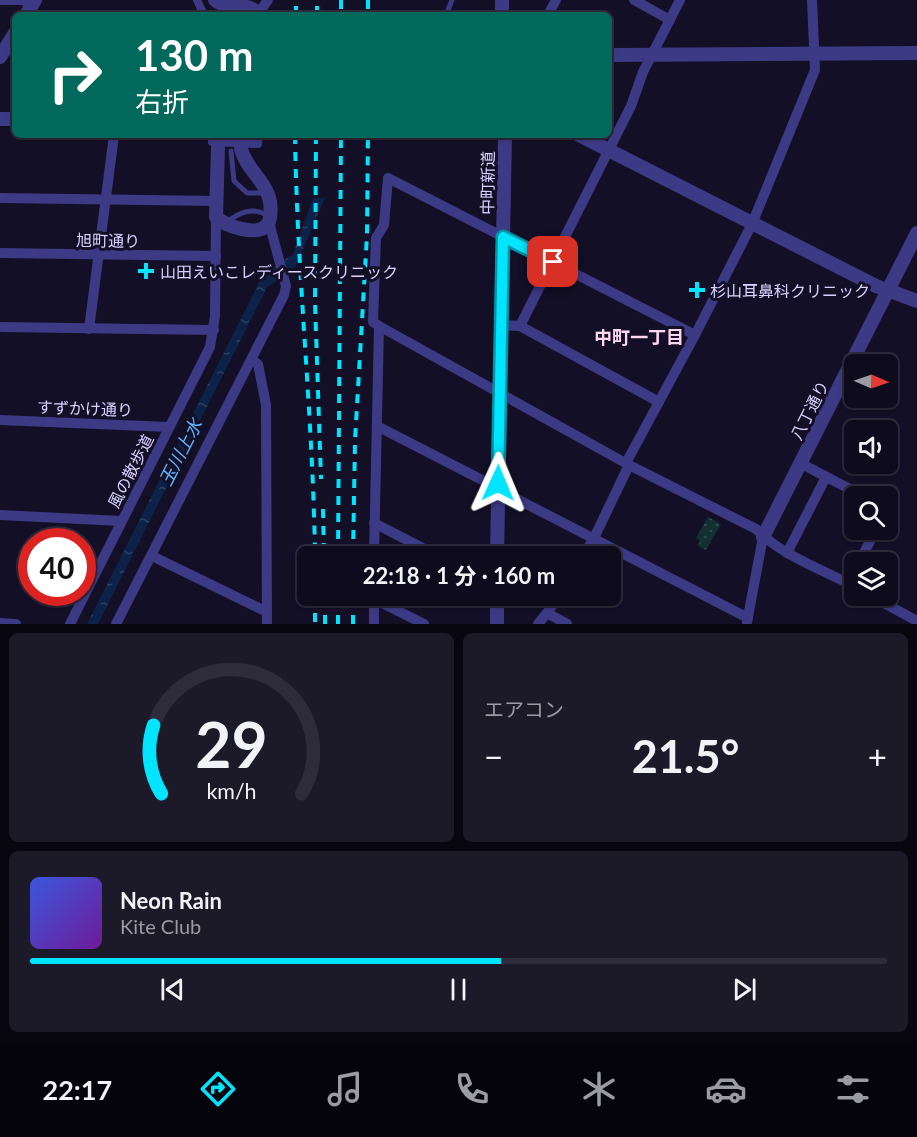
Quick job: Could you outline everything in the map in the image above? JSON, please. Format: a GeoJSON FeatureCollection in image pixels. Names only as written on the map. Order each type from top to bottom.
{"type":"FeatureCollection","features":[{"type":"Feature","properties":{"kind":"street"},"geometry":{"type":"LineString","coordinates":[[0,0],[22,0],[31,6]]}},
{"type":"Feature","properties":{"kind":"street"},"geometry":{"type":"LineString","coordinates":[[197,0],[215,8],[248,6],[256,12]]}},
{"type":"Feature","properties":{"kind":"street"},"geometry":{"type":"LineString","coordinates":[[634,0],[670,20]]}},
{"type":"Feature","properties":{"kind":"street"},"geometry":{"type":"LineString","coordinates":[[520,326],[631,105],[650,55],[680,0]]}},
{"type":"Feature","properties":{"kind":"street"},"geometry":{"type":"LineString","coordinates":[[589,546],[627,464],[752,224],[814,70],[812,0]]}},
{"type":"Feature","properties":{"kind":"street"},"geometry":{"type":"LineString","coordinates":[[0,57],[12,38]]}},
{"type":"Feature","properties":{"kind":"street"},"geometry":{"type":"LineString","coordinates":[[612,55],[917,53]]}},
{"type":"Feature","properties":{"kind":"street"},"geometry":{"type":"LineString","coordinates":[[89,329],[114,138]]}},
{"type":"Feature","properties":{"kind":"street"},"geometry":{"type":"LineString","coordinates":[[226,143],[217,201],[219,224],[243,229],[258,229],[267,226],[269,219],[270,202],[267,194],[243,157],[226,143],[212,142],[258,144],[259,138]]}},
{"type":"Feature","properties":{"kind":"street","name":"中町新道"},"geometry":{"type":"LineString","coordinates":[[497,546],[505,138]]}},
{"type":"Feature","properties":{"kind":"street"},"geometry":{"type":"LineString","coordinates":[[585,138],[889,292],[917,301]]}},
{"type":"Feature","properties":{"kind":"street"},"geometry":{"type":"LineString","coordinates":[[695,335],[388,178],[384,225],[376,238],[373,322],[627,464],[756,529],[763,537],[787,553],[844,581]]}},
{"type":"Feature","properties":{"kind":"street"},"geometry":{"type":"LineString","coordinates":[[0,198],[217,201]]}},
{"type":"Feature","properties":{"kind":"street"},"geometry":{"type":"LineString","coordinates":[[116,624],[284,295],[286,286],[269,219]]}},
{"type":"Feature","properties":{"kind":"street","name":"風の散歩道"},"geometry":{"type":"LineString","coordinates":[[70,624],[210,347],[214,330],[219,224]]}},
{"type":"Feature","properties":{"kind":"street","name":"八丁通り"},"geometry":{"type":"LineString","coordinates":[[763,537],[917,233]]}},
{"type":"Feature","properties":{"kind":"street","name":"旭町通り"},"geometry":{"type":"LineString","coordinates":[[0,253],[216,256]]}},
{"type":"Feature","properties":{"kind":"street"},"geometry":{"type":"LineString","coordinates":[[501,325],[520,326],[659,402]]}},
{"type":"Feature","properties":{"kind":"street"},"geometry":{"type":"LineString","coordinates":[[374,546],[379,326]]}},
{"type":"Feature","properties":{"kind":"street"},"geometry":{"type":"LineString","coordinates":[[0,327],[214,330]]}},
{"type":"Feature","properties":{"kind":"street"},"geometry":{"type":"LineString","coordinates":[[251,360],[258,364],[266,405],[267,624]]}},
{"type":"Feature","properties":{"kind":"street","name":"すずかけ通り"},"geometry":{"type":"LineString","coordinates":[[0,420],[169,427]]}},
{"type":"Feature","properties":{"kind":"street"},"geometry":{"type":"LineString","coordinates":[[377,426],[594,538],[747,621],[763,537]]}},
{"type":"Feature","properties":{"kind":"street"},"geometry":{"type":"LineString","coordinates":[[800,463],[844,486]]}},
{"type":"Feature","properties":{"kind":"street"},"geometry":{"type":"LineString","coordinates":[[787,553],[826,477]]}},
{"type":"Feature","properties":{"kind":"street"},"geometry":{"type":"LineString","coordinates":[[0,515],[121,521]]}},
{"type":"Feature","properties":{"kind":"street"},"geometry":{"type":"LineString","coordinates":[[374,523],[419,546]]}},
{"type":"Feature","properties":{"kind":"street"},"geometry":{"type":"LineString","coordinates":[[152,556],[267,612]]}},
{"type":"Feature","properties":{"kind":"street"},"geometry":{"type":"LineString","coordinates":[[374,606],[374,624]]}},
{"type":"Feature","properties":{"kind":"street"},"geometry":{"type":"LineString","coordinates":[[391,606],[424,624]]}},
{"type":"Feature","properties":{"kind":"street"},"geometry":{"type":"LineString","coordinates":[[497,606],[497,624]]}},
{"type":"Feature","properties":{"kind":"street"},"geometry":{"type":"LineString","coordinates":[[538,624],[552,606]]}},
{"type":"Feature","properties":{"kind":"street"},"geometry":{"type":"LineString","coordinates":[[889,606],[917,621]]}},
{"type":"Feature","properties":{"kind":"street"},"geometry":{"type":"LineString","coordinates":[[547,614],[567,624]]}},
{"type":"Feature","properties":{"kind":"street"},"geometry":{"type":"LineString","coordinates":[[0,623],[16,624]]}},
{"type":"Feature","properties":{"kind":"lane"},"geometry":{"type":"LineString","coordinates":[[226,143],[234,181],[240,189],[247,193],[267,194]]}},
{"type":"Feature","properties":{"kind":"green space"},"geometry":{"type":"Polygon","coordinates":[[[708,517],[721,524],[706,550],[698,546],[700,541],[696,538],[708,517]]]}},
{"type":"Feature","properties":{"kind":"water","name":"玉川上水"},"geometry":{"type":"Polygon","coordinates":[[[313,198],[325,198],[293,272],[267,287],[98,624],[87,624],[263,275],[293,254],[313,198]]]}},
{"type":"Feature","properties":{"kind":"railway"},"geometry":{"type":"LineString","coordinates":[[296,0],[296,12]]}},
{"type":"Feature","properties":{"kind":"railway"},"geometry":{"type":"LineString","coordinates":[[317,0],[317,12]]}},
{"type":"Feature","properties":{"kind":"railway"},"geometry":{"type":"LineString","coordinates":[[341,0],[341,12]]}},
{"type":"Feature","properties":{"kind":"railway"},"geometry":{"type":"LineString","coordinates":[[368,0],[368,12]]}},
{"type":"Feature","properties":{"kind":"railway"},"geometry":{"type":"LineString","coordinates":[[295,138],[315,546]]}},
{"type":"Feature","properties":{"kind":"railway"},"geometry":{"type":"LineString","coordinates":[[316,138],[315,303],[321,479]]}},
{"type":"Feature","properties":{"kind":"railway"},"geometry":{"type":"LineString","coordinates":[[338,546],[341,138]]}},
{"type":"Feature","properties":{"kind":"railway"},"geometry":{"type":"LineString","coordinates":[[353,546],[355,440],[367,235],[368,138]]}},
{"type":"Feature","properties":{"kind":"railway"},"geometry":{"type":"LineString","coordinates":[[323,509],[324,546]]}},
{"type":"Feature","properties":{"kind":"railway"},"geometry":{"type":"LineString","coordinates":[[315,606],[315,624]]}},
{"type":"Feature","properties":{"kind":"railway"},"geometry":{"type":"LineString","coordinates":[[325,606],[325,624]]}},
{"type":"Feature","properties":{"kind":"railway"},"geometry":{"type":"LineString","coordinates":[[338,606],[338,624]]}},
{"type":"Feature","properties":{"kind":"railway"},"geometry":{"type":"LineString","coordinates":[[353,606],[353,624]]}},
{"type":"Feature","properties":{"kind":"place","name":"山田えいこレディースクリニック"},"geometry":{"type":"Point","coordinates":[146,271]}},
{"type":"Feature","properties":{"kind":"place","name":"杉山耳鼻科クリニック"},"geometry":{"type":"Point","coordinates":[697,290]}},
{"type":"Feature","properties":{"kind":"district","name":"中町一丁目"},"geometry":{"type":"Point","coordinates":[639,337]}},
{"type":"Feature","properties":{"kind":"route"},"geometry":{"type":"LineString","coordinates":[[498,483],[503,237],[553,262]]}}]}
